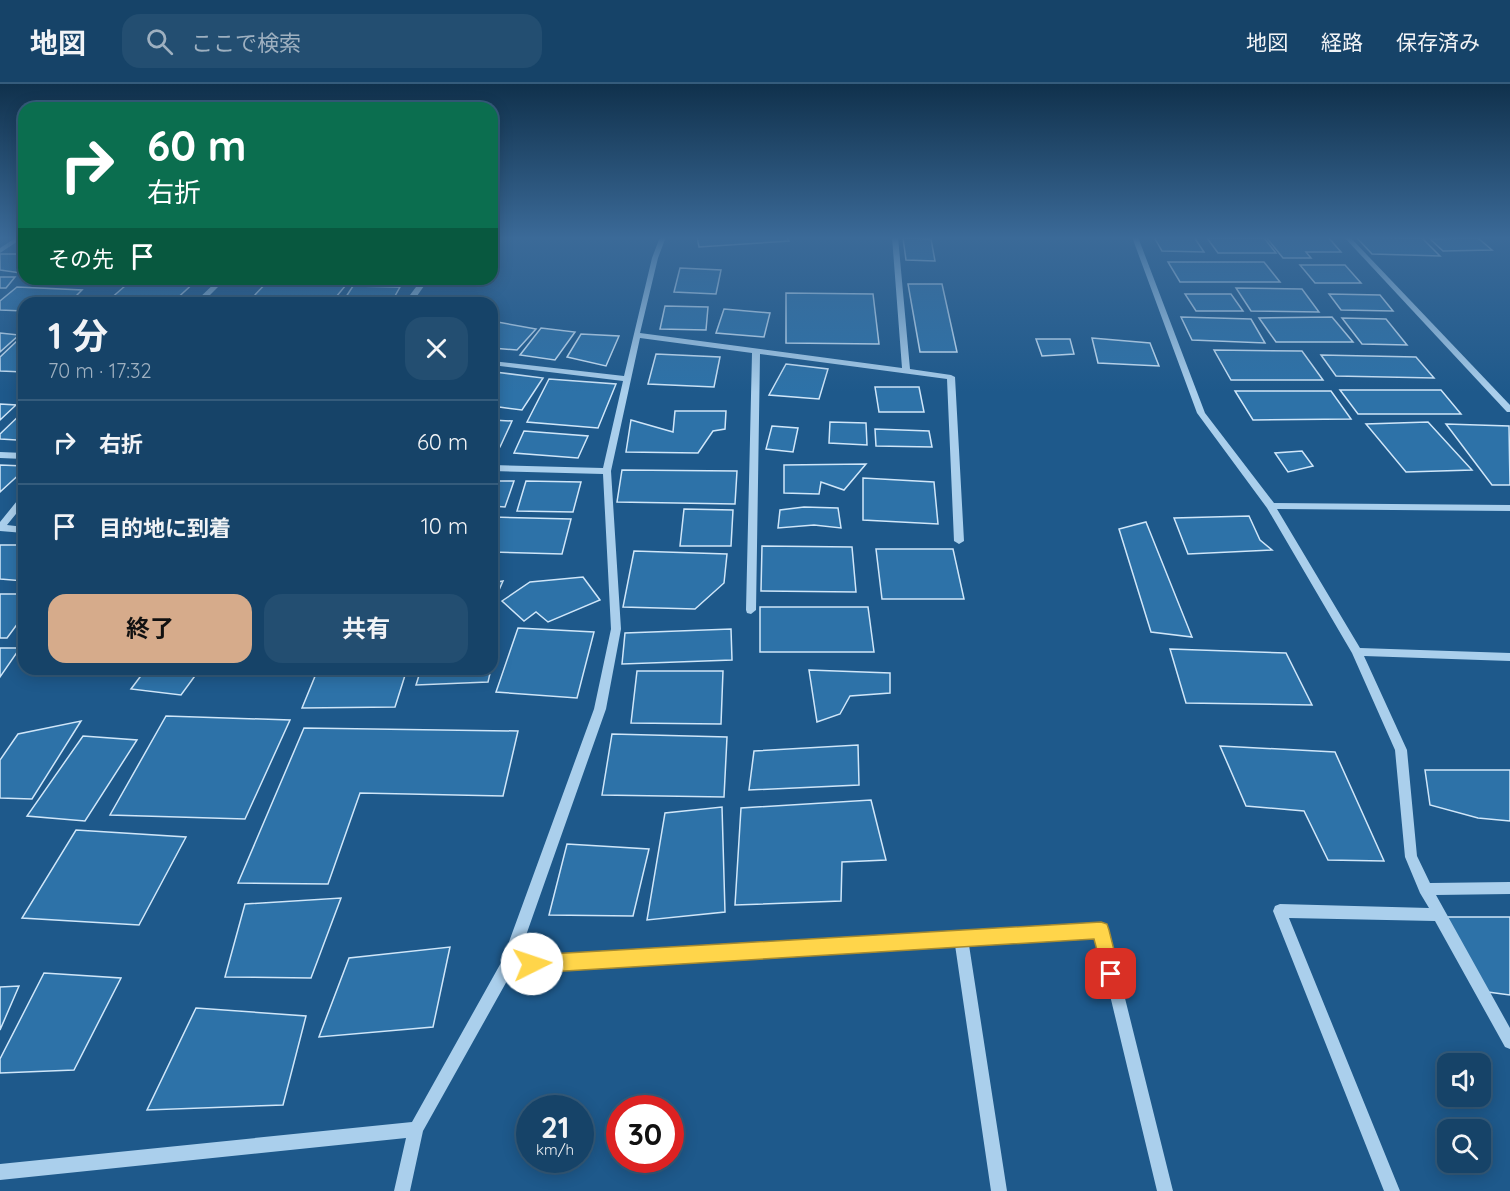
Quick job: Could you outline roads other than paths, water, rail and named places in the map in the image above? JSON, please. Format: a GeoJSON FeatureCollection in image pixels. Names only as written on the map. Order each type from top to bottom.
{"type":"FeatureCollection","features":[{"type":"Feature","properties":{"kind":"street"},"geometry":{"type":"LineString","coordinates":[[402,1191],[416,1129],[508,965],[600,709],[616,629],[607,471],[648,289]]}},
{"type":"Feature","properties":{"kind":"street"},"geometry":{"type":"LineString","coordinates":[[899,289],[906,372]]}},
{"type":"Feature","properties":{"kind":"street"},"geometry":{"type":"LineString","coordinates":[[1154,289],[1201,413],[1271,506],[1357,652],[1401,750],[1411,857],[1425,889],[1510,1042]]}},
{"type":"Feature","properties":{"kind":"street"},"geometry":{"type":"LineString","coordinates":[[1396,289],[1510,410]]}},
{"type":"Feature","properties":{"kind":"street"},"geometry":{"type":"LineString","coordinates":[[637,335],[951,377],[959,541]]}},
{"type":"Feature","properties":{"kind":"street"},"geometry":{"type":"LineString","coordinates":[[751,610],[756,352]]}},
{"type":"Feature","properties":{"kind":"street"},"geometry":{"type":"LineString","coordinates":[[498,364],[626,379]]}},
{"type":"Feature","properties":{"kind":"street"},"geometry":{"type":"LineString","coordinates":[[0,455],[18,456]]}},
{"type":"Feature","properties":{"kind":"street"},"geometry":{"type":"LineString","coordinates":[[498,468],[607,471]]}},
{"type":"Feature","properties":{"kind":"street"},"geometry":{"type":"LineString","coordinates":[[0,528],[18,506]]}},
{"type":"Feature","properties":{"kind":"street"},"geometry":{"type":"LineString","coordinates":[[1271,506],[1510,508]]}},
{"type":"Feature","properties":{"kind":"street"},"geometry":{"type":"LineString","coordinates":[[0,528],[18,530]]}},
{"type":"Feature","properties":{"kind":"street"},"geometry":{"type":"LineString","coordinates":[[1357,652],[1510,657]]}},
{"type":"Feature","properties":{"kind":"street"},"geometry":{"type":"LineString","coordinates":[[1425,889],[1510,888]]}},
{"type":"Feature","properties":{"kind":"street"},"geometry":{"type":"LineString","coordinates":[[1392,1191],[1280,911],[1439,915]]}},
{"type":"Feature","properties":{"kind":"street"},"geometry":{"type":"LineString","coordinates":[[508,965],[1101,930],[1165,1191]]}},
{"type":"Feature","properties":{"kind":"street"},"geometry":{"type":"LineString","coordinates":[[961,939],[999,1191]]}},
{"type":"Feature","properties":{"kind":"street"},"geometry":{"type":"LineString","coordinates":[[0,1173],[416,1129]]}}]}
